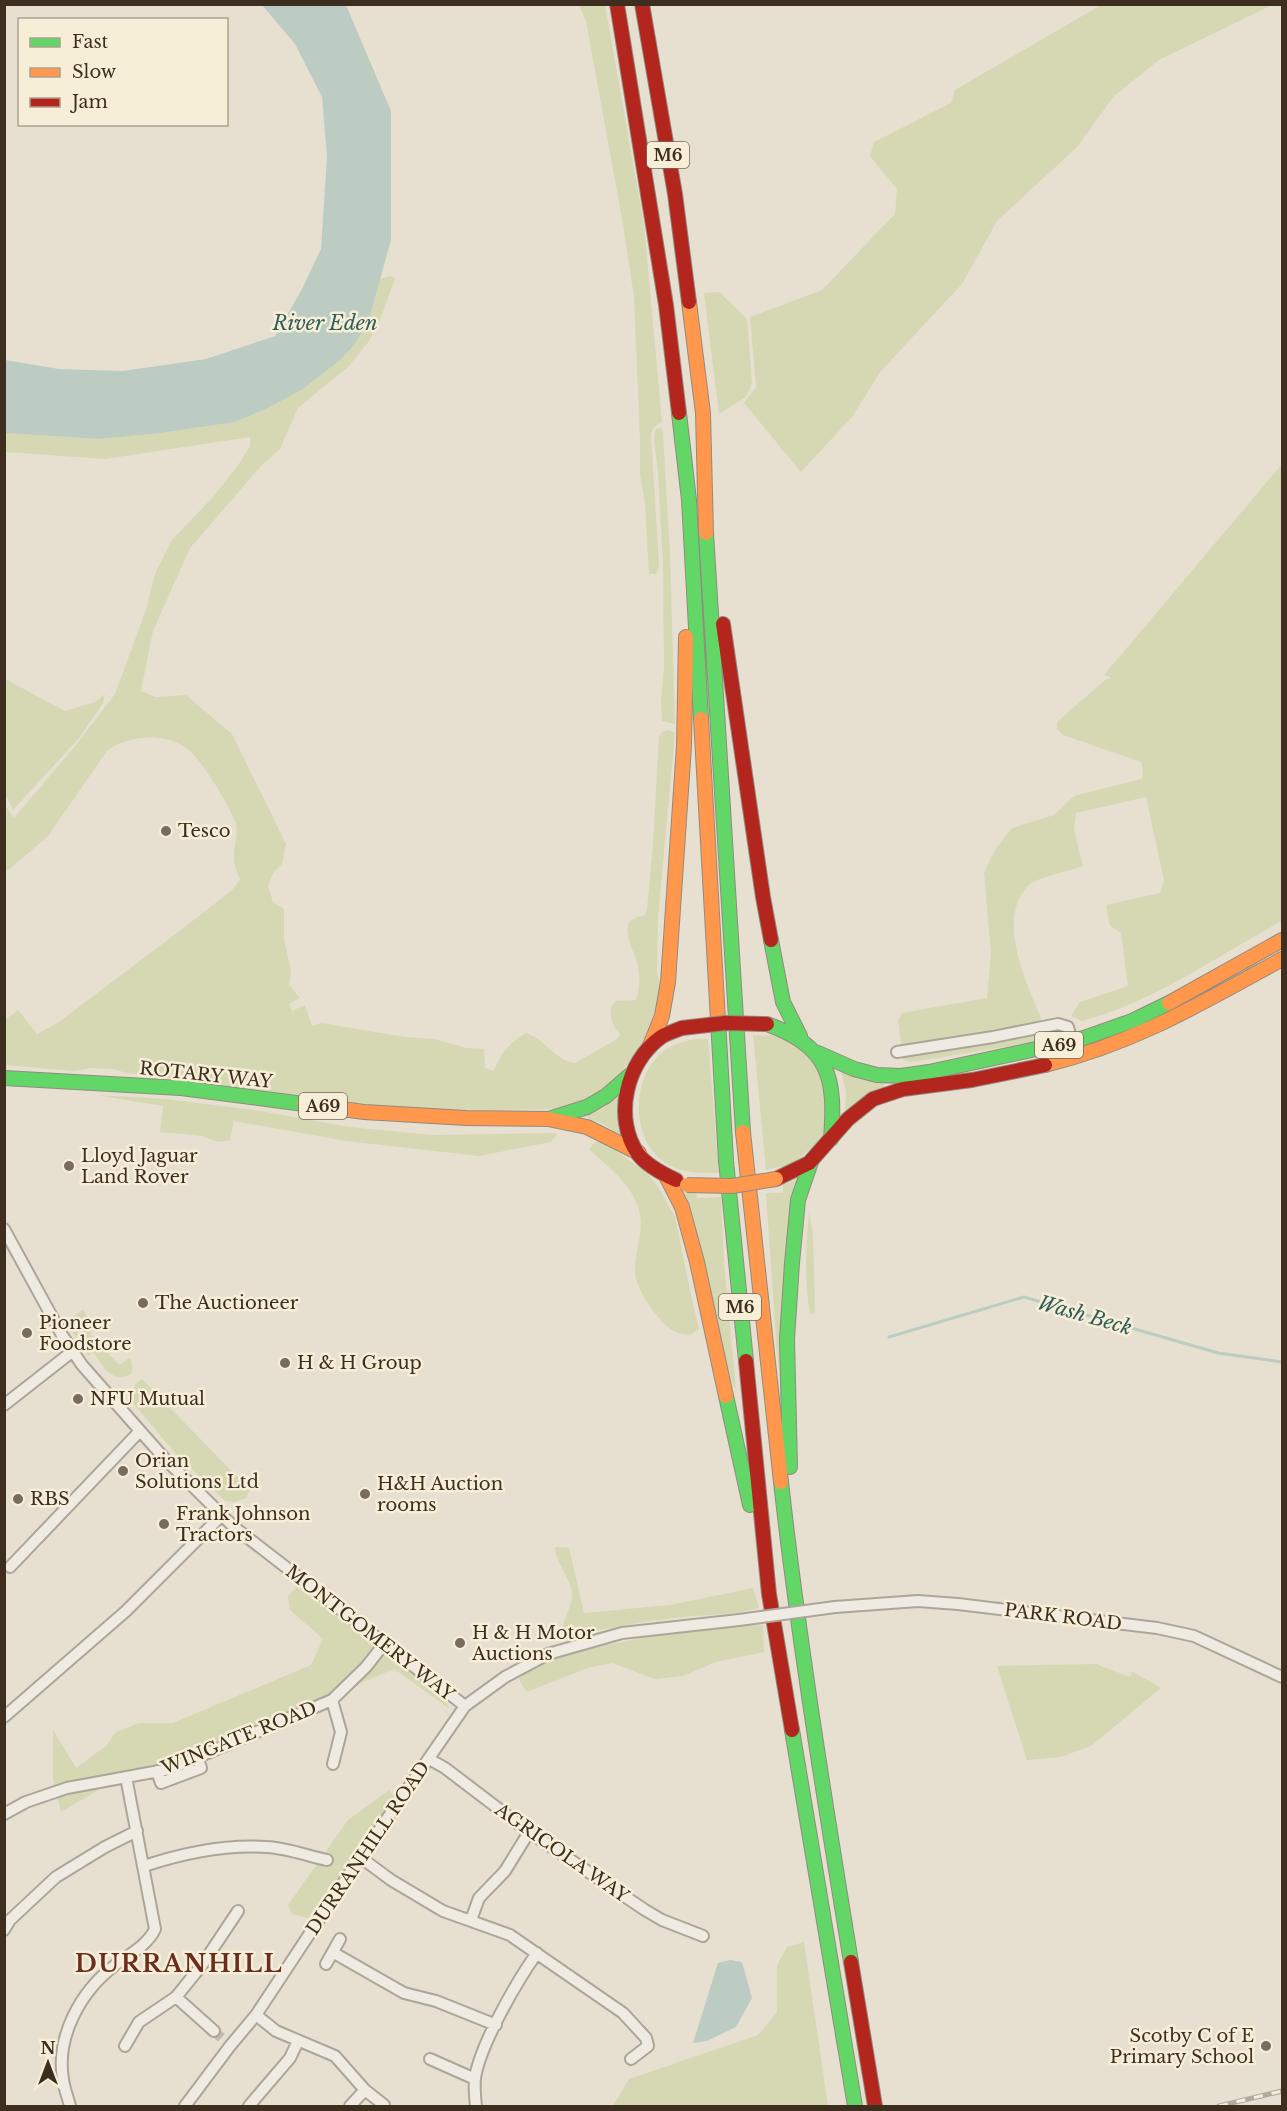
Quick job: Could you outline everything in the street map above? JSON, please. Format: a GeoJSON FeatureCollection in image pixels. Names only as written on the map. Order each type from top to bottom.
{"type":"FeatureCollection","features":[{"type":"Feature","properties":{"kind":"main road","name":"M6"},"geometry":{"type":"LineString","coordinates":[[617,4],[666,305],[689,500],[726,1161],[769,1594],[855,2106]]}},
{"type":"Feature","properties":{"kind":"main road","name":"M6"},"geometry":{"type":"LineString","coordinates":[[642,4],[675,194],[703,413],[705,501],[745,1158],[794,1594],[823,1790],[875,2106]]}},
{"type":"Feature","properties":{"kind":"main road"},"geometry":{"type":"LineString","coordinates":[[649,1048],[659,1028],[666,1005],[674,905],[684,746],[689,500]]}},
{"type":"Feature","properties":{"kind":"main road"},"geometry":{"type":"LineString","coordinates":[[705,501],[763,897],[783,1002],[800,1036],[818,1053],[830,1078],[835,1110],[831,1139],[811,1162],[798,1200],[787,1339],[794,1594]]}},
{"type":"Feature","properties":{"kind":"main road","name":"A69"},"geometry":{"type":"LineString","coordinates":[[818,1053],[852,1069],[879,1075],[899,1075],[963,1066],[1072,1042],[1109,1030],[1178,999],[1282,940]]}},
{"type":"Feature","properties":{"kind":"main road","name":"A69"},"geometry":{"type":"LineString","coordinates":[[831,1139],[859,1109],[884,1095],[1013,1072],[1076,1058],[1122,1041],[1174,1017],[1282,959]]}},
{"type":"Feature","properties":{"kind":"main road","name":"A69"},"geometry":{"type":"LineString","coordinates":[[800,1036],[787,1029],[767,1024],[735,1023],[699,1025],[663,1035],[649,1048],[630,1075],[626,1104],[629,1131],[639,1154],[666,1176],[687,1185],[702,1187],[754,1184],[776,1179],[811,1162]]}},
{"type":"Feature","properties":{"kind":"main road","name":"ROTARY WAY"},"geometry":{"type":"LineString","coordinates":[[548,1119],[597,1102],[630,1075]]}},
{"type":"Feature","properties":{"kind":"main road","name":"ROTARY WAY"},"geometry":{"type":"LineString","coordinates":[[4,1078],[181,1088],[364,1112],[466,1118],[548,1119],[587,1127],[639,1154]]}},
{"type":"Feature","properties":{"kind":"main road"},"geometry":{"type":"LineString","coordinates":[[666,1176],[682,1207],[697,1262],[769,1594]]}},
{"type":"Feature","properties":{"kind":"street"},"geometry":{"type":"LineString","coordinates":[[897,1052],[1058,1024],[1068,1027],[1076,1058]]}},
{"type":"Feature","properties":{"kind":"street","name":"MONTGOMERY WAY"},"geometry":{"type":"LineString","coordinates":[[6,1234],[82,1365],[139,1432],[234,1527],[465,1706]]}},
{"type":"Feature","properties":{"kind":"street"},"geometry":{"type":"LineString","coordinates":[[4,1405],[73,1351]]}},
{"type":"Feature","properties":{"kind":"street"},"geometry":{"type":"LineString","coordinates":[[10,1567],[139,1432]]}},
{"type":"Feature","properties":{"kind":"street"},"geometry":{"type":"LineString","coordinates":[[4,1717],[126,1611],[222,1515]]}},
{"type":"Feature","properties":{"kind":"street","name":"PARK ROAD"},"geometry":{"type":"LineString","coordinates":[[739,1620],[835,1607],[918,1601],[970,1605],[1157,1628],[1194,1636],[1282,1677]]}},
{"type":"Feature","properties":{"kind":"street","name":"DURRANHILL ROAD"},"geometry":{"type":"LineString","coordinates":[[185,2106],[228,2043],[256,2014],[360,1857],[465,1706],[505,1677],[548,1654],[622,1633],[739,1620]]}},
{"type":"Feature","properties":{"kind":"street","name":"WINGATE ROAD"},"geometry":{"type":"LineString","coordinates":[[4,1814],[26,1802],[67,1788],[170,1769],[332,1700],[366,1667],[384,1644]]}},
{"type":"Feature","properties":{"kind":"street"},"geometry":{"type":"LineString","coordinates":[[332,1700],[341,1732],[333,1764]]}},
{"type":"Feature","properties":{"kind":"street","name":"AGRICOLA WAY"},"geometry":{"type":"LineString","coordinates":[[429,1759],[445,1768],[529,1832],[645,1910],[662,1920],[702,1935]]}},
{"type":"Feature","properties":{"kind":"street"},"geometry":{"type":"LineString","coordinates":[[70,2106],[63,2078],[63,2045],[74,2014],[99,1978],[147,1941],[155,1929],[126,1777]]}},
{"type":"Feature","properties":{"kind":"street"},"geometry":{"type":"LineString","coordinates":[[4,1930],[10,1920],[56,1877],[105,1846],[136,1832]]}},
{"type":"Feature","properties":{"kind":"street"},"geometry":{"type":"LineString","coordinates":[[471,1920],[479,1898],[505,1871],[529,1832]]}},
{"type":"Feature","properties":{"kind":"street"},"geometry":{"type":"LineString","coordinates":[[144,1866],[170,1858],[226,1847],[269,1847],[327,1860]]}},
{"type":"Feature","properties":{"kind":"street"},"geometry":{"type":"LineString","coordinates":[[360,1857],[391,1880],[443,1911],[510,1935],[623,2013],[646,2038],[648,2046],[631,2059]]}},
{"type":"Feature","properties":{"kind":"street"},"geometry":{"type":"LineString","coordinates":[[125,2046],[139,2022],[176,1997],[202,1965],[238,1911]]}},
{"type":"Feature","properties":{"kind":"street"},"geometry":{"type":"LineString","coordinates":[[326,1964],[340,1939]]}},
{"type":"Feature","properties":{"kind":"street"},"geometry":{"type":"LineString","coordinates":[[334,1953],[404,1993],[436,2001],[496,2025]]}},
{"type":"Feature","properties":{"kind":"street"},"geometry":{"type":"LineString","coordinates":[[476,2106],[476,2079],[481,2055],[526,1968],[537,1953]]}},
{"type":"Feature","properties":{"kind":"street"},"geometry":{"type":"LineString","coordinates":[[176,1997],[213,2031]]}},
{"type":"Feature","properties":{"kind":"street"},"geometry":{"type":"LineString","coordinates":[[256,2014],[276,2031],[334,2056],[365,2090],[384,2105]]}},
{"type":"Feature","properties":{"kind":"street"},"geometry":{"type":"LineString","coordinates":[[249,2106],[290,2058],[298,2041]]}},
{"type":"Feature","properties":{"kind":"street"},"geometry":{"type":"LineString","coordinates":[[430,2059],[476,2079]]}},
{"type":"Feature","properties":{"kind":"street"},"geometry":{"type":"LineString","coordinates":[[350,2106],[365,2090]]}},
{"type":"Feature","properties":{"kind":"green space"},"geometry":{"type":"Polygon","coordinates":[[[579,5],[605,5],[644,225],[662,422],[654,427],[651,434],[659,567],[656,574],[649,574],[645,503],[640,475],[634,297],[586,21],[579,5]]]}},
{"type":"Feature","properties":{"kind":"green space"},"geometry":{"type":"Polygon","coordinates":[[[1101,5],[1272,5],[1159,60],[1114,96],[1077,147],[997,221],[962,284],[881,371],[852,417],[801,472],[744,403],[756,387],[750,317],[822,290],[895,214],[897,189],[870,156],[874,142],[951,103],[955,90],[1101,5]]]}},
{"type":"Feature","properties":{"kind":"green space"},"geometry":{"type":"Polygon","coordinates":[[[390,276],[395,279],[379,322],[369,341],[348,367],[298,408],[280,449],[261,466],[190,548],[153,631],[141,691],[156,697],[186,695],[232,734],[286,844],[282,864],[273,873],[268,886],[273,902],[284,909],[284,940],[291,970],[289,985],[300,998],[289,1004],[292,1011],[305,1005],[312,1026],[322,1023],[404,1037],[435,1039],[466,1048],[484,1049],[485,1068],[494,1071],[506,1049],[526,1033],[562,1058],[575,1063],[617,1039],[620,1034],[612,1022],[611,1007],[616,1001],[636,1000],[639,988],[638,966],[627,928],[629,922],[644,916],[647,909],[659,737],[662,732],[669,730],[675,733],[658,918],[657,974],[662,986],[659,1020],[615,1081],[568,1109],[434,1109],[372,1105],[127,1073],[113,1069],[92,1068],[73,1071],[5,1065],[5,1020],[18,1010],[37,1034],[59,1022],[232,890],[240,880],[234,862],[237,831],[235,821],[212,779],[196,758],[189,750],[173,741],[154,738],[133,739],[107,751],[48,836],[5,872],[4,804],[14,818],[76,745],[115,694],[146,610],[155,574],[171,541],[212,498],[237,467],[250,446],[250,437],[105,459],[5,452],[5,433],[99,439],[235,422],[268,408],[303,389],[339,361],[380,279],[390,276]]]}},
{"type":"Feature","properties":{"kind":"green space"},"geometry":{"type":"Polygon","coordinates":[[[719,292],[747,319],[752,384],[746,397],[719,414],[704,293],[719,292]]]}},
{"type":"Feature","properties":{"kind":"green space"},"geometry":{"type":"Polygon","coordinates":[[[662,428],[663,434],[670,554],[675,724],[662,721],[663,562],[654,440],[655,431],[662,428]]]}},
{"type":"Feature","properties":{"kind":"green space"},"geometry":{"type":"Polygon","coordinates":[[[1282,464],[1282,921],[1185,977],[1134,1002],[1082,1021],[1071,1016],[1080,1002],[1128,986],[1121,933],[1110,926],[1106,905],[1160,893],[1164,880],[1146,797],[1076,813],[1074,830],[1083,866],[1030,884],[1020,898],[1015,914],[1014,932],[1022,970],[1042,1021],[1060,1027],[1065,1037],[912,1062],[903,1060],[898,1020],[902,1013],[987,998],[991,954],[984,872],[995,850],[1012,828],[1054,815],[1074,796],[1142,779],[1141,762],[1063,735],[1057,729],[1057,722],[1105,680],[1112,678],[1104,675],[1282,464]]]}},
{"type":"Feature","properties":{"kind":"green space"},"geometry":{"type":"Polygon","coordinates":[[[5,679],[65,711],[95,702],[105,694],[103,703],[79,738],[13,810],[5,794],[5,679]]]}},
{"type":"Feature","properties":{"kind":"green space"},"geometry":{"type":"Polygon","coordinates":[[[753,1035],[781,1036],[822,1061],[828,1129],[814,1146],[791,1164],[766,1170],[753,1035]]]}},
{"type":"Feature","properties":{"kind":"green space"},"geometry":{"type":"Polygon","coordinates":[[[697,1039],[708,1039],[719,1173],[684,1170],[673,1167],[660,1159],[650,1148],[643,1134],[640,1119],[641,1089],[653,1062],[662,1052],[673,1046],[697,1039]]]}},
{"type":"Feature","properties":{"kind":"green space"},"geometry":{"type":"Polygon","coordinates":[[[841,1071],[882,1078],[885,1088],[845,1116],[846,1092],[841,1071]]]}},
{"type":"Feature","properties":{"kind":"green space"},"geometry":{"type":"Polygon","coordinates":[[[621,1091],[627,1139],[603,1124],[587,1118],[587,1115],[605,1107],[621,1091]]]}},
{"type":"Feature","properties":{"kind":"green space"},"geometry":{"type":"Polygon","coordinates":[[[96,1095],[166,1099],[261,1111],[349,1127],[431,1135],[558,1133],[551,1142],[479,1156],[346,1141],[234,1121],[230,1140],[218,1142],[202,1136],[160,1132],[163,1106],[96,1095]]]}},
{"type":"Feature","properties":{"kind":"green space"},"geometry":{"type":"Polygon","coordinates":[[[603,1141],[647,1173],[659,1188],[675,1217],[699,1329],[690,1335],[676,1332],[656,1315],[636,1280],[635,1264],[641,1222],[640,1213],[628,1188],[589,1149],[595,1142],[603,1141]]]}},
{"type":"Feature","properties":{"kind":"green space"},"geometry":{"type":"Polygon","coordinates":[[[801,1178],[783,1394],[777,1354],[766,1193],[783,1193],[783,1185],[801,1178]]]}},
{"type":"Feature","properties":{"kind":"green space"},"geometry":{"type":"Polygon","coordinates":[[[678,1188],[696,1193],[697,1198],[721,1197],[724,1263],[736,1389],[733,1386],[678,1188]]]}},
{"type":"Feature","properties":{"kind":"green space"},"geometry":{"type":"Polygon","coordinates":[[[809,1212],[813,1234],[815,1313],[810,1314],[806,1263],[809,1212]]]}},
{"type":"Feature","properties":{"kind":"green space"},"geometry":{"type":"Polygon","coordinates":[[[83,1310],[95,1328],[90,1333],[119,1365],[129,1358],[132,1366],[131,1374],[118,1377],[113,1375],[104,1368],[93,1352],[88,1356],[70,1328],[69,1319],[83,1310]]]}},
{"type":"Feature","properties":{"kind":"green space"},"geometry":{"type":"Polygon","coordinates":[[[142,1379],[250,1490],[246,1498],[235,1502],[225,1501],[176,1454],[133,1403],[133,1389],[142,1379]]]}},
{"type":"Feature","properties":{"kind":"green space"},"geometry":{"type":"Polygon","coordinates":[[[555,1547],[569,1548],[584,1613],[670,1605],[753,1588],[759,1608],[647,1622],[564,1638],[564,1621],[571,1604],[572,1592],[555,1547]]]}},
{"type":"Feature","properties":{"kind":"green space"},"geometry":{"type":"Polygon","coordinates":[[[297,1587],[438,1691],[450,1709],[394,1669],[250,1729],[117,1779],[61,1812],[53,1779],[53,1730],[76,1768],[106,1746],[116,1732],[139,1723],[173,1723],[311,1665],[323,1639],[290,1610],[288,1596],[297,1587]]]}},
{"type":"Feature","properties":{"kind":"green space"},"geometry":{"type":"Polygon","coordinates":[[[763,1625],[764,1652],[716,1662],[683,1676],[655,1679],[612,1663],[588,1668],[526,1692],[519,1679],[523,1672],[573,1652],[687,1629],[763,1625]]]}},
{"type":"Feature","properties":{"kind":"green space"},"geometry":{"type":"Polygon","coordinates":[[[1096,1664],[1130,1677],[1132,1671],[1161,1688],[1091,1746],[1061,1757],[1027,1760],[997,1666],[1096,1664]]]}},
{"type":"Feature","properties":{"kind":"green space"},"geometry":{"type":"Polygon","coordinates":[[[389,1790],[396,1798],[308,1918],[292,1914],[288,1905],[348,1820],[389,1790]]]}},
{"type":"Feature","properties":{"kind":"green space"},"geometry":{"type":"Polygon","coordinates":[[[804,1942],[828,2106],[613,2106],[629,2079],[758,2035],[777,2012],[777,1965],[787,1947],[804,1942]]]}},
{"type":"Feature","properties":{"kind":"water","name":"River Eden"},"geometry":{"type":"Polygon","coordinates":[[[262,5],[346,5],[391,111],[391,240],[369,319],[354,345],[339,361],[303,389],[268,408],[235,422],[99,439],[5,433],[5,360],[59,369],[123,371],[206,359],[275,336],[302,289],[321,249],[327,157],[322,97],[295,44],[262,5]]]}},
{"type":"Feature","properties":{"kind":"water"},"geometry":{"type":"Polygon","coordinates":[[[730,1960],[742,1962],[752,1998],[736,2027],[707,2041],[693,2043],[718,1963],[730,1960]]]}},
{"type":"Feature","properties":{"kind":"waterway","name":"Wash Beck"},"geometry":{"type":"LineString","coordinates":[[889,1337],[1024,1297],[1218,1353],[1282,1362]]}},
{"type":"Feature","properties":{"kind":"tunnel"},"geometry":{"type":"LineString","coordinates":[[214,2031],[225,2041]]}},
{"type":"Feature","properties":{"kind":"railway"},"geometry":{"type":"LineString","coordinates":[[1219,2106],[1282,2091]]}},
{"type":"Feature","properties":{"kind":"traffic: fast"},"geometry":{"type":"LineString","coordinates":[[679,413],[689,500],[701,719]]}},
{"type":"Feature","properties":{"kind":"traffic: fast"},"geometry":{"type":"LineString","coordinates":[[706,533],[743,1132]]}},
{"type":"Feature","properties":{"kind":"traffic: fast"},"geometry":{"type":"LineString","coordinates":[[771,940],[783,1002],[800,1036]]}},
{"type":"Feature","properties":{"kind":"traffic: fast"},"geometry":{"type":"LineString","coordinates":[[818,1053],[854,1069],[877,1075],[901,1076],[1078,1040],[1132,1021],[1169,1003]]}},
{"type":"Feature","properties":{"kind":"traffic: fast"},"geometry":{"type":"LineString","coordinates":[[718,1020],[726,1161],[746,1361]]}},
{"type":"Feature","properties":{"kind":"traffic: fast"},"geometry":{"type":"LineString","coordinates":[[767,1024],[804,1043],[816,1054],[824,1066],[832,1098],[831,1139]]}},
{"type":"Feature","properties":{"kind":"traffic: fast"},"geometry":{"type":"LineString","coordinates":[[549,1119],[587,1107],[606,1096],[630,1075]]}},
{"type":"Feature","properties":{"kind":"traffic: fast"},"geometry":{"type":"LineString","coordinates":[[4,1078],[181,1088],[304,1104]]}},
{"type":"Feature","properties":{"kind":"traffic: fast"},"geometry":{"type":"LineString","coordinates":[[790,1467],[787,1339],[792,1263],[798,1200],[811,1162]]}},
{"type":"Feature","properties":{"kind":"traffic: fast"},"geometry":{"type":"LineString","coordinates":[[726,1396],[750,1505]]}},
{"type":"Feature","properties":{"kind":"traffic: fast"},"geometry":{"type":"LineString","coordinates":[[781,1482],[804,1663],[851,1962]]}},
{"type":"Feature","properties":{"kind":"traffic: fast"},"geometry":{"type":"LineString","coordinates":[[792,1730],[855,2106]]}},
{"type":"Feature","properties":{"kind":"traffic: slow"},"geometry":{"type":"LineString","coordinates":[[689,302],[703,413],[706,533]]}},
{"type":"Feature","properties":{"kind":"traffic: slow"},"geometry":{"type":"LineString","coordinates":[[649,1048],[662,1016],[668,982],[684,746],[686,637]]}},
{"type":"Feature","properties":{"kind":"traffic: slow"},"geometry":{"type":"LineString","coordinates":[[701,719],[718,1020]]}},
{"type":"Feature","properties":{"kind":"traffic: slow"},"geometry":{"type":"LineString","coordinates":[[1169,1003],[1282,940]]}},
{"type":"Feature","properties":{"kind":"traffic: slow"},"geometry":{"type":"LineString","coordinates":[[1045,1065],[1078,1056],[1138,1033],[1196,1006],[1282,959]]}},
{"type":"Feature","properties":{"kind":"traffic: slow"},"geometry":{"type":"LineString","coordinates":[[304,1104],[364,1112],[466,1118],[548,1119],[587,1127],[639,1153]]}},
{"type":"Feature","properties":{"kind":"traffic: slow"},"geometry":{"type":"LineString","coordinates":[[743,1132],[781,1482]]}},
{"type":"Feature","properties":{"kind":"traffic: slow"},"geometry":{"type":"LineString","coordinates":[[666,1176],[682,1207],[697,1262],[726,1396]]}},
{"type":"Feature","properties":{"kind":"traffic: slow"},"geometry":{"type":"LineString","coordinates":[[687,1185],[732,1186],[776,1179]]}},
{"type":"Feature","properties":{"kind":"traffic: jam"},"geometry":{"type":"LineString","coordinates":[[617,4],[666,305],[679,413]]}},
{"type":"Feature","properties":{"kind":"traffic: jam"},"geometry":{"type":"LineString","coordinates":[[642,4],[675,194],[689,302]]}},
{"type":"Feature","properties":{"kind":"traffic: jam"},"geometry":{"type":"LineString","coordinates":[[723,624],[771,940]]}},
{"type":"Feature","properties":{"kind":"traffic: jam"},"geometry":{"type":"LineString","coordinates":[[682,1028],[725,1023],[767,1024]]}},
{"type":"Feature","properties":{"kind":"traffic: jam"},"geometry":{"type":"LineString","coordinates":[[676,1180],[651,1166],[638,1154],[630,1140],[625,1108],[627,1091],[639,1061],[661,1037],[682,1028]]}},
{"type":"Feature","properties":{"kind":"traffic: jam"},"geometry":{"type":"LineString","coordinates":[[776,1179],[809,1163],[848,1119],[873,1099],[903,1089],[972,1080],[1045,1065]]}},
{"type":"Feature","properties":{"kind":"traffic: jam"},"geometry":{"type":"LineString","coordinates":[[746,1361],[769,1594],[792,1730]]}},
{"type":"Feature","properties":{"kind":"traffic: jam"},"geometry":{"type":"LineString","coordinates":[[851,1962],[875,2106]]}},
{"type":"Feature","properties":{"kind":"place","name":"Tesco"},"geometry":{"type":"Point","coordinates":[166,831]}},
{"type":"Feature","properties":{"kind":"place","name":"Lloyd Jaguar Land Rover"},"geometry":{"type":"Point","coordinates":[69,1166]}},
{"type":"Feature","properties":{"kind":"place","name":"The Auctioneer"},"geometry":{"type":"Point","coordinates":[143,1303]}},
{"type":"Feature","properties":{"kind":"place","name":"Pioneer Foodstore"},"geometry":{"type":"Point","coordinates":[27,1333]}},
{"type":"Feature","properties":{"kind":"place","name":"H & H Group"},"geometry":{"type":"Point","coordinates":[285,1363]}},
{"type":"Feature","properties":{"kind":"place","name":"NFU Mutual"},"geometry":{"type":"Point","coordinates":[78,1399]}},
{"type":"Feature","properties":{"kind":"place","name":"Orian Solutions Ltd"},"geometry":{"type":"Point","coordinates":[123,1471]}},
{"type":"Feature","properties":{"kind":"place","name":"H&H Auction rooms"},"geometry":{"type":"Point","coordinates":[365,1494]}},
{"type":"Feature","properties":{"kind":"place","name":"RBS"},"geometry":{"type":"Point","coordinates":[18,1499]}},
{"type":"Feature","properties":{"kind":"place","name":"Frank Johnson Tractors"},"geometry":{"type":"Point","coordinates":[164,1524]}},
{"type":"Feature","properties":{"kind":"place","name":"H & H Motor Auctions"},"geometry":{"type":"Point","coordinates":[460,1643]}},
{"type":"Feature","properties":{"kind":"place","name":"Scotby C of E Primary School"},"geometry":{"type":"Point","coordinates":[1266,2046]}},
{"type":"Feature","properties":{"kind":"district","name":"DURRANHILL"},"geometry":{"type":"Point","coordinates":[179,1964]}}]}
